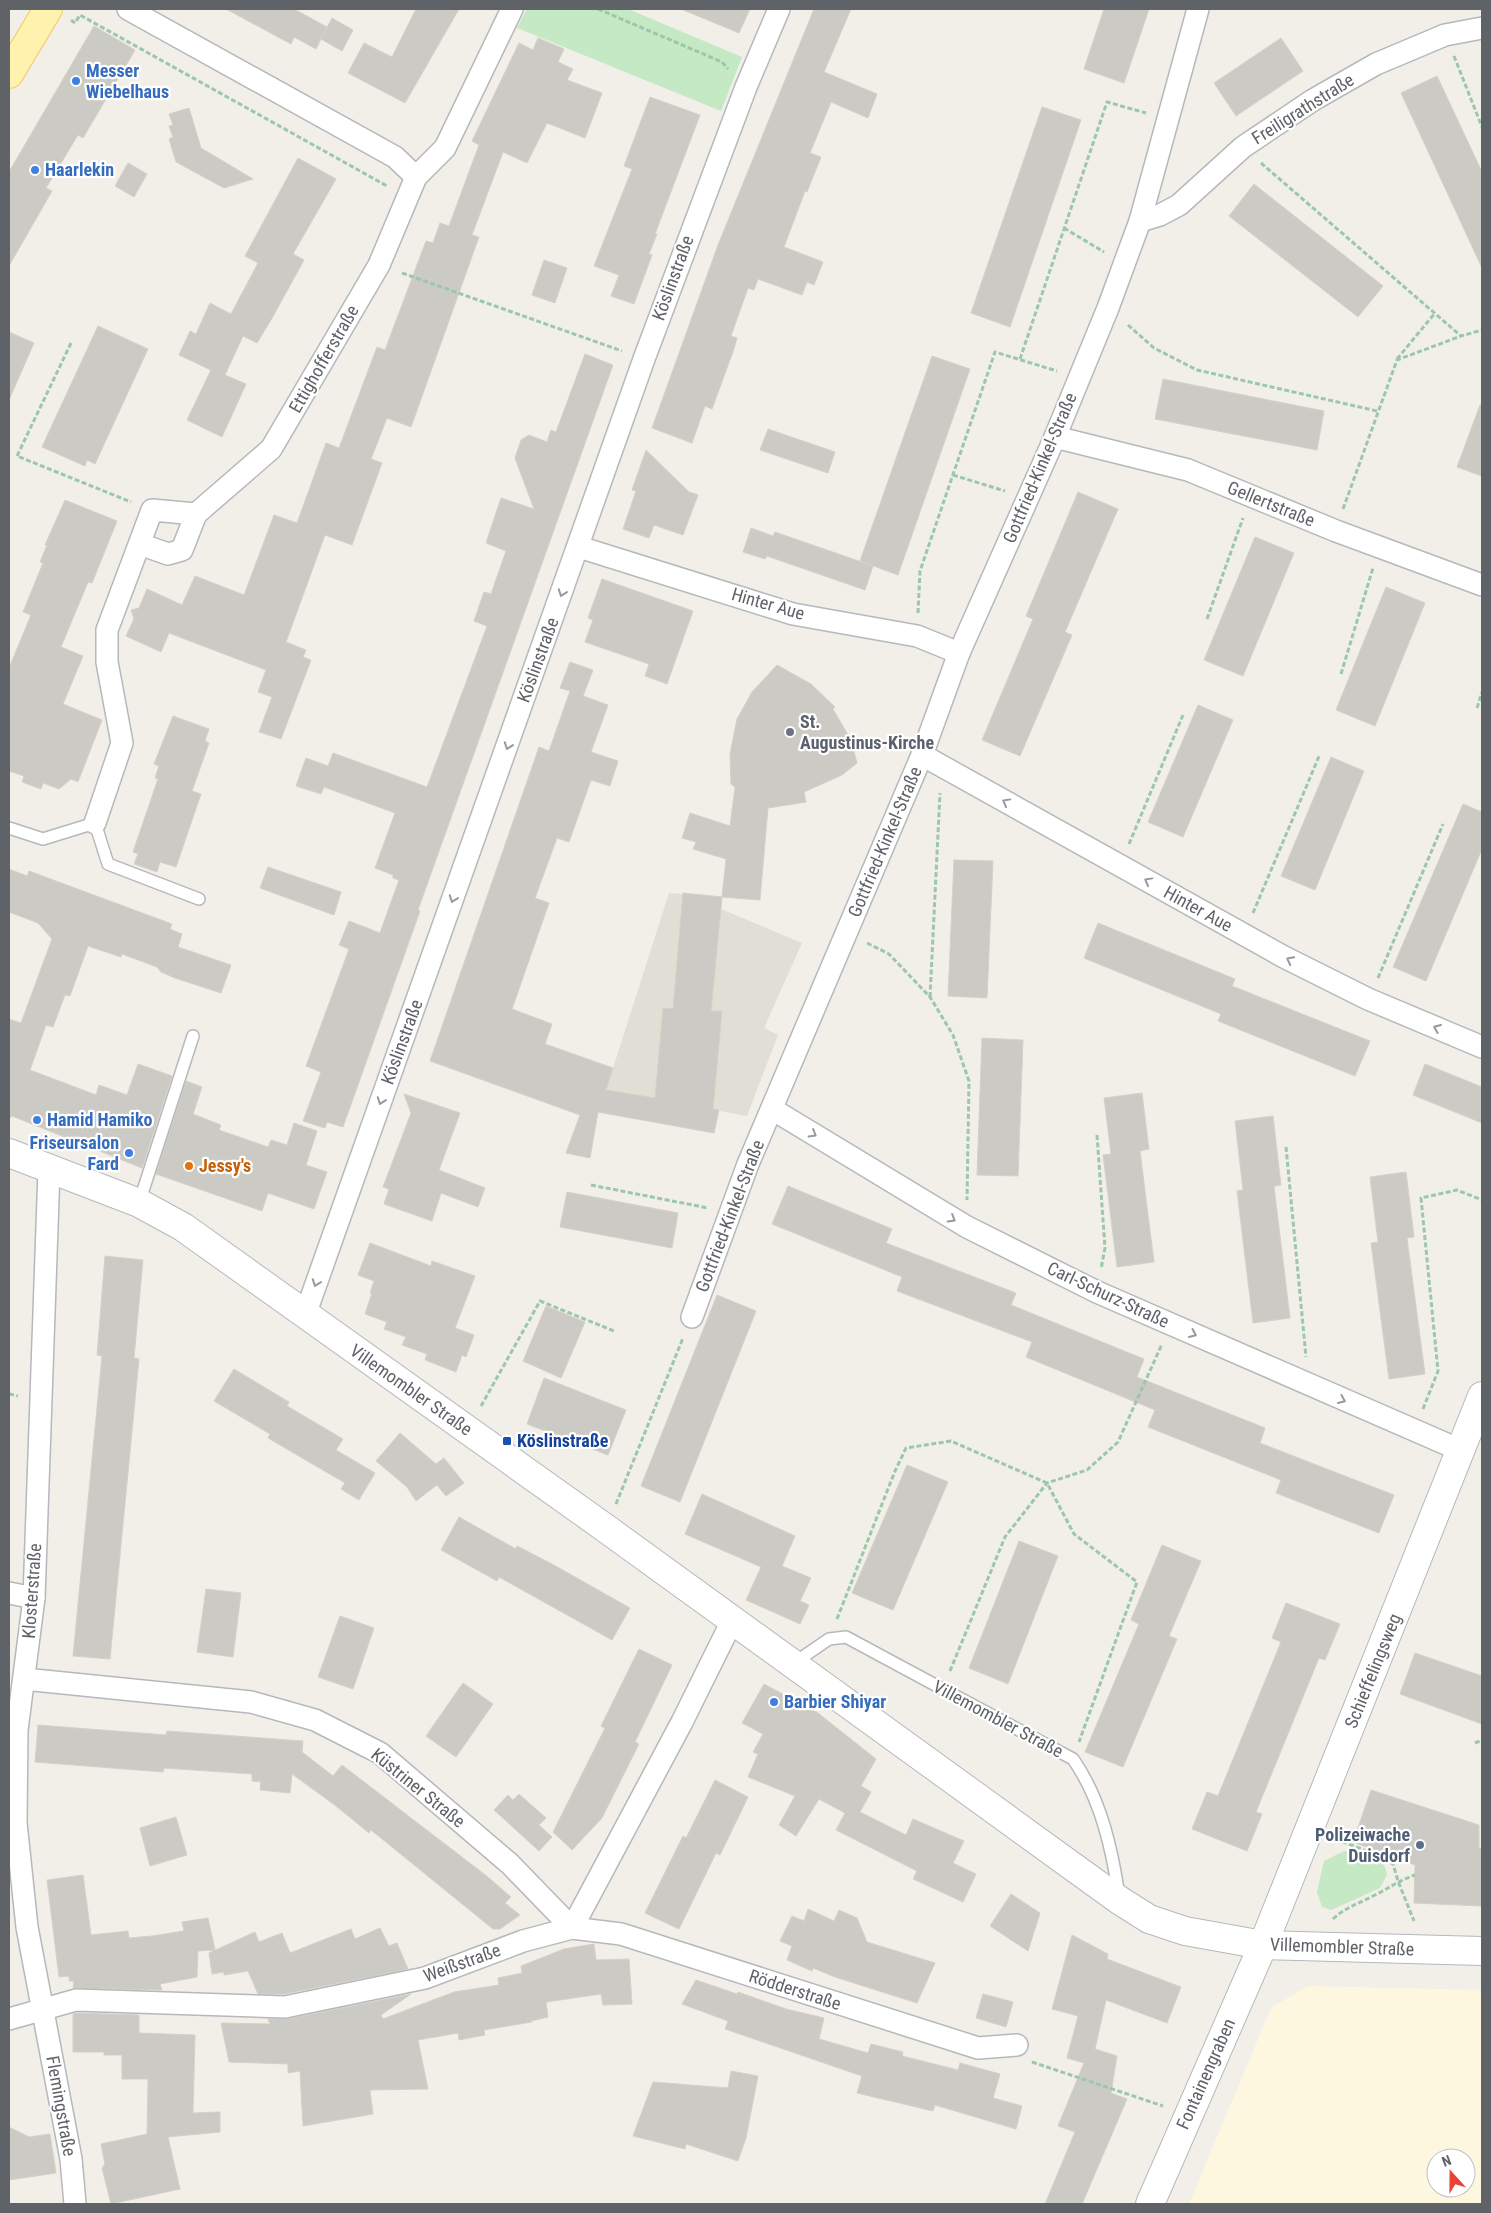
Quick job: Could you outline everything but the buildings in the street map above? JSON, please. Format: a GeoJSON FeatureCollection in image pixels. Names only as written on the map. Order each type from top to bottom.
{"type":"FeatureCollection","features":[{"type":"Feature","properties":{"kind":"main road"},"geometry":{"type":"LineString","coordinates":[[9,74],[58,14]]}},
{"type":"Feature","properties":{"kind":"street"},"geometry":{"type":"LineString","coordinates":[[128,9],[395,157],[416,177]]}},
{"type":"Feature","properties":{"kind":"street","name":"Ettighofferstraße"},"geometry":{"type":"LineString","coordinates":[[140,544],[168,554],[182,550],[196,514],[271,449],[379,264],[416,177],[445,148],[512,9]]}},
{"type":"Feature","properties":{"kind":"street","name":"Köslinstraße"},"geometry":{"type":"LineString","coordinates":[[305,1315],[579,547],[644,359],[746,87],[780,9]]}},
{"type":"Feature","properties":{"kind":"street","name":"Gottfried-Kinkel-Straße"},"geometry":{"type":"LineString","coordinates":[[692,1317],[730,1213],[772,1109],[922,755],[959,653],[1055,437],[1108,308],[1140,221],[1198,9]]}},
{"type":"Feature","properties":{"kind":"street","name":"Freiligrathstraße"},"geometry":{"type":"LineString","coordinates":[[1140,221],[1160,215],[1178,205],[1243,147],[1313,100],[1376,64],[1445,35],[1482,28]]}},
{"type":"Feature","properties":{"kind":"street","name":"Gellertstraße"},"geometry":{"type":"LineString","coordinates":[[1055,437],[1188,470],[1336,531],[1482,585]]}},
{"type":"Feature","properties":{"kind":"street"},"geometry":{"type":"LineString","coordinates":[[95,822],[122,743],[106,662],[107,630],[152,510],[196,514]]}},
{"type":"Feature","properties":{"kind":"street","name":"Hinter Aue"},"geometry":{"type":"LineString","coordinates":[[579,547],[793,614],[917,636],[959,653]]}},
{"type":"Feature","properties":{"kind":"street","name":"Hinter Aue"},"geometry":{"type":"LineString","coordinates":[[922,755],[1244,934],[1368,999],[1482,1048]]}},
{"type":"Feature","properties":{"kind":"street","name":"Carl-Schurz-Straße"},"geometry":{"type":"LineString","coordinates":[[772,1109],[967,1227],[1098,1292],[1460,1450]]}},
{"type":"Feature","properties":{"kind":"street","name":"Villemombler Straße"},"geometry":{"type":"LineString","coordinates":[[9,1153],[49,1170],[139,1203],[183,1227],[606,1528],[1119,1900],[1149,1919],[1185,1931],[1263,1945],[1482,1951]]}},
{"type":"Feature","properties":{"kind":"street","name":"Klosterstraße"},"geometry":{"type":"LineString","coordinates":[[42,2009],[27,1927],[16,1822],[17,1730],[34,1598],[49,1170]]}},
{"type":"Feature","properties":{"kind":"street","name":"Schieffelingsweg"},"geometry":{"type":"LineString","coordinates":[[1263,1945],[1482,1396]]}},
{"type":"Feature","properties":{"kind":"street"},"geometry":{"type":"LineString","coordinates":[[9,1593],[34,1598]]}},
{"type":"Feature","properties":{"kind":"street"},"geometry":{"type":"LineString","coordinates":[[572,1928],[682,1722],[732,1621]]}},
{"type":"Feature","properties":{"kind":"street","name":"Küstriner Straße"},"geometry":{"type":"LineString","coordinates":[[24,1679],[251,1702],[315,1720],[380,1753],[510,1864],[572,1928]]}},
{"type":"Feature","properties":{"kind":"street","name":"Weißstraße"},"geometry":{"type":"LineString","coordinates":[[9,2019],[76,2000],[285,2007],[425,1978],[523,1941],[572,1928]]}},
{"type":"Feature","properties":{"kind":"street","name":"Rödderstraße"},"geometry":{"type":"LineString","coordinates":[[572,1928],[620,1934],[978,2048],[1017,2045]]}},
{"type":"Feature","properties":{"kind":"street","name":"Fontainengraben"},"geometry":{"type":"LineString","coordinates":[[1150,2204],[1263,1945]]}},
{"type":"Feature","properties":{"kind":"street","name":"Flemingstraße"},"geometry":{"type":"LineString","coordinates":[[42,2009],[71,2159],[74,2204]]}},
{"type":"Feature","properties":{"kind":"lane"},"geometry":{"type":"LineString","coordinates":[[9,828],[43,839],[95,822],[108,864],[199,899]]}},
{"type":"Feature","properties":{"kind":"lane"},"geometry":{"type":"LineString","coordinates":[[139,1203],[193,1036]]}},
{"type":"Feature","properties":{"kind":"lane","name":"Villemombler Straße"},"geometry":{"type":"LineString","coordinates":[[830,1639],[846,1637],[1073,1759],[1088,1780],[1113,1854],[1119,1900]]}},
{"type":"Feature","properties":{"kind":"lane"},"geometry":{"type":"LineString","coordinates":[[792,1664],[830,1639]]}},
{"type":"Feature","properties":{"kind":"path"},"geometry":{"type":"LineString","coordinates":[[598,9],[722,62],[746,87]]}},
{"type":"Feature","properties":{"kind":"path"},"geometry":{"type":"LineString","coordinates":[[58,14],[75,23],[80,15],[407,198]]}},
{"type":"Feature","properties":{"kind":"path"},"geometry":{"type":"LineString","coordinates":[[1445,35],[1482,127]]}},
{"type":"Feature","properties":{"kind":"path"},"geometry":{"type":"LineString","coordinates":[[1020,359],[1107,102],[1168,119]]}},
{"type":"Feature","properties":{"kind":"path"},"geometry":{"type":"LineString","coordinates":[[1243,147],[1461,336]]}},
{"type":"Feature","properties":{"kind":"path"},"geometry":{"type":"LineString","coordinates":[[1064,228],[1124,265]]}},
{"type":"Feature","properties":{"kind":"path"},"geometry":{"type":"LineString","coordinates":[[379,264],[644,359]]}},
{"type":"Feature","properties":{"kind":"path"},"geometry":{"type":"LineString","coordinates":[[1108,308],[1154,348],[1197,370],[1377,411]]}},
{"type":"Feature","properties":{"kind":"path"},"geometry":{"type":"LineString","coordinates":[[1336,531],[1377,411],[1397,360],[1434,313]]}},
{"type":"Feature","properties":{"kind":"path"},"geometry":{"type":"LineString","coordinates":[[1397,360],[1482,330]]}},
{"type":"Feature","properties":{"kind":"path"},"geometry":{"type":"LineString","coordinates":[[71,343],[17,456],[152,510]]}},
{"type":"Feature","properties":{"kind":"path"},"geometry":{"type":"LineString","coordinates":[[917,636],[920,571],[995,352],[1078,379]]}},
{"type":"Feature","properties":{"kind":"path"},"geometry":{"type":"LineString","coordinates":[[953,475],[1028,497]]}},
{"type":"Feature","properties":{"kind":"path"},"geometry":{"type":"LineString","coordinates":[[1207,619],[1250,496]]}},
{"type":"Feature","properties":{"kind":"path"},"geometry":{"type":"LineString","coordinates":[[1341,674],[1380,546]]}},
{"type":"Feature","properties":{"kind":"path"},"geometry":{"type":"LineString","coordinates":[[1477,708],[1482,692]]}},
{"type":"Feature","properties":{"kind":"path"},"geometry":{"type":"LineString","coordinates":[[1120,866],[1183,716]]}},
{"type":"Feature","properties":{"kind":"path"},"geometry":{"type":"LineString","coordinates":[[1244,934],[1320,754]]}},
{"type":"Feature","properties":{"kind":"path"},"geometry":{"type":"LineString","coordinates":[[930,997],[941,765]]}},
{"type":"Feature","properties":{"kind":"path"},"geometry":{"type":"LineString","coordinates":[[1368,999],[1443,824]]}},
{"type":"Feature","properties":{"kind":"path"},"geometry":{"type":"LineString","coordinates":[[846,934],[889,954],[930,997],[953,1035],[969,1081],[967,1227]]}},
{"type":"Feature","properties":{"kind":"path"},"geometry":{"type":"LineString","coordinates":[[1097,1135],[1105,1248],[1098,1292]]}},
{"type":"Feature","properties":{"kind":"path"},"geometry":{"type":"LineString","coordinates":[[1286,1148],[1308,1385]]}},
{"type":"Feature","properties":{"kind":"path"},"geometry":{"type":"LineString","coordinates":[[591,1185],[730,1213]]}},
{"type":"Feature","properties":{"kind":"path"},"geometry":{"type":"LineString","coordinates":[[1414,1430],[1438,1371],[1421,1198],[1457,1190],[1482,1200]]}},
{"type":"Feature","properties":{"kind":"path"},"geometry":{"type":"LineString","coordinates":[[479,1410],[540,1301],[614,1331]]}},
{"type":"Feature","properties":{"kind":"path"},"geometry":{"type":"LineString","coordinates":[[606,1528],[692,1317]]}},
{"type":"Feature","properties":{"kind":"path"},"geometry":{"type":"LineString","coordinates":[[942,1690],[1005,1536],[1047,1483],[1087,1470],[1118,1442],[1171,1324]]}},
{"type":"Feature","properties":{"kind":"path"},"geometry":{"type":"LineString","coordinates":[[830,1639],[895,1471],[906,1448],[951,1441],[1047,1483],[1074,1534],[1137,1582],[1073,1759]]}},
{"type":"Feature","properties":{"kind":"path"},"geometry":{"type":"LineString","coordinates":[[1475,1743],[1482,1740]]}},
{"type":"Feature","properties":{"kind":"path"},"geometry":{"type":"LineString","coordinates":[[1356,1847],[1393,1864],[1414,1921]]}},
{"type":"Feature","properties":{"kind":"path"},"geometry":{"type":"LineString","coordinates":[[1333,1919],[1344,1909],[1375,1895],[1398,1881],[1415,1876]]}},
{"type":"Feature","properties":{"kind":"path"},"geometry":{"type":"LineString","coordinates":[[1017,2045],[1033,2064],[1188,2114]]}},
{"type":"Feature","properties":{"kind":"shaded area"},"geometry":{"type":"Polygon","coordinates":[[[669,893],[722,897],[721,909],[802,943],[764,1028],[778,1035],[747,1116],[606,1090],[669,893]]]}},
{"type":"Feature","properties":{"kind":"shaded area"},"geometry":{"type":"Polygon","coordinates":[[[1308,1986],[1482,1990],[1482,2204],[1189,2204],[1271,2008],[1308,1986]]]}},
{"type":"Feature","properties":{"kind":"green space"},"geometry":{"type":"Polygon","coordinates":[[[527,9],[628,9],[742,57],[721,111],[517,28],[527,9]]]}},
{"type":"Feature","properties":{"kind":"green space"},"geometry":{"type":"Polygon","coordinates":[[[1344,1851],[1359,1853],[1380,1861],[1386,1869],[1387,1875],[1380,1888],[1331,1910],[1322,1907],[1317,1892],[1324,1861],[1344,1851]]]}},
{"type":"Feature","properties":{"kind":"place","name":"Messer Wiebelhaus"},"geometry":{"type":"Point","coordinates":[76,81]}},
{"type":"Feature","properties":{"kind":"place","name":"Haarlekin"},"geometry":{"type":"Point","coordinates":[35,170]}},
{"type":"Feature","properties":{"kind":"place","name":"St. Augustinus-Kirche"},"geometry":{"type":"Point","coordinates":[790,732]}},
{"type":"Feature","properties":{"kind":"place","name":"Hamid Hamiko"},"geometry":{"type":"Point","coordinates":[37,1120]}},
{"type":"Feature","properties":{"kind":"place","name":"Friseursalon Fard"},"geometry":{"type":"Point","coordinates":[129,1153]}},
{"type":"Feature","properties":{"kind":"place","name":"Jessy's"},"geometry":{"type":"Point","coordinates":[189,1166]}},
{"type":"Feature","properties":{"kind":"place","name":"Köslinstraße"},"geometry":{"type":"Point","coordinates":[507,1441]}},
{"type":"Feature","properties":{"kind":"place","name":"Barbier Shiyar"},"geometry":{"type":"Point","coordinates":[774,1702]}},
{"type":"Feature","properties":{"kind":"place","name":"Polizeiwache Duisdorf"},"geometry":{"type":"Point","coordinates":[1420,1845]}}]}
